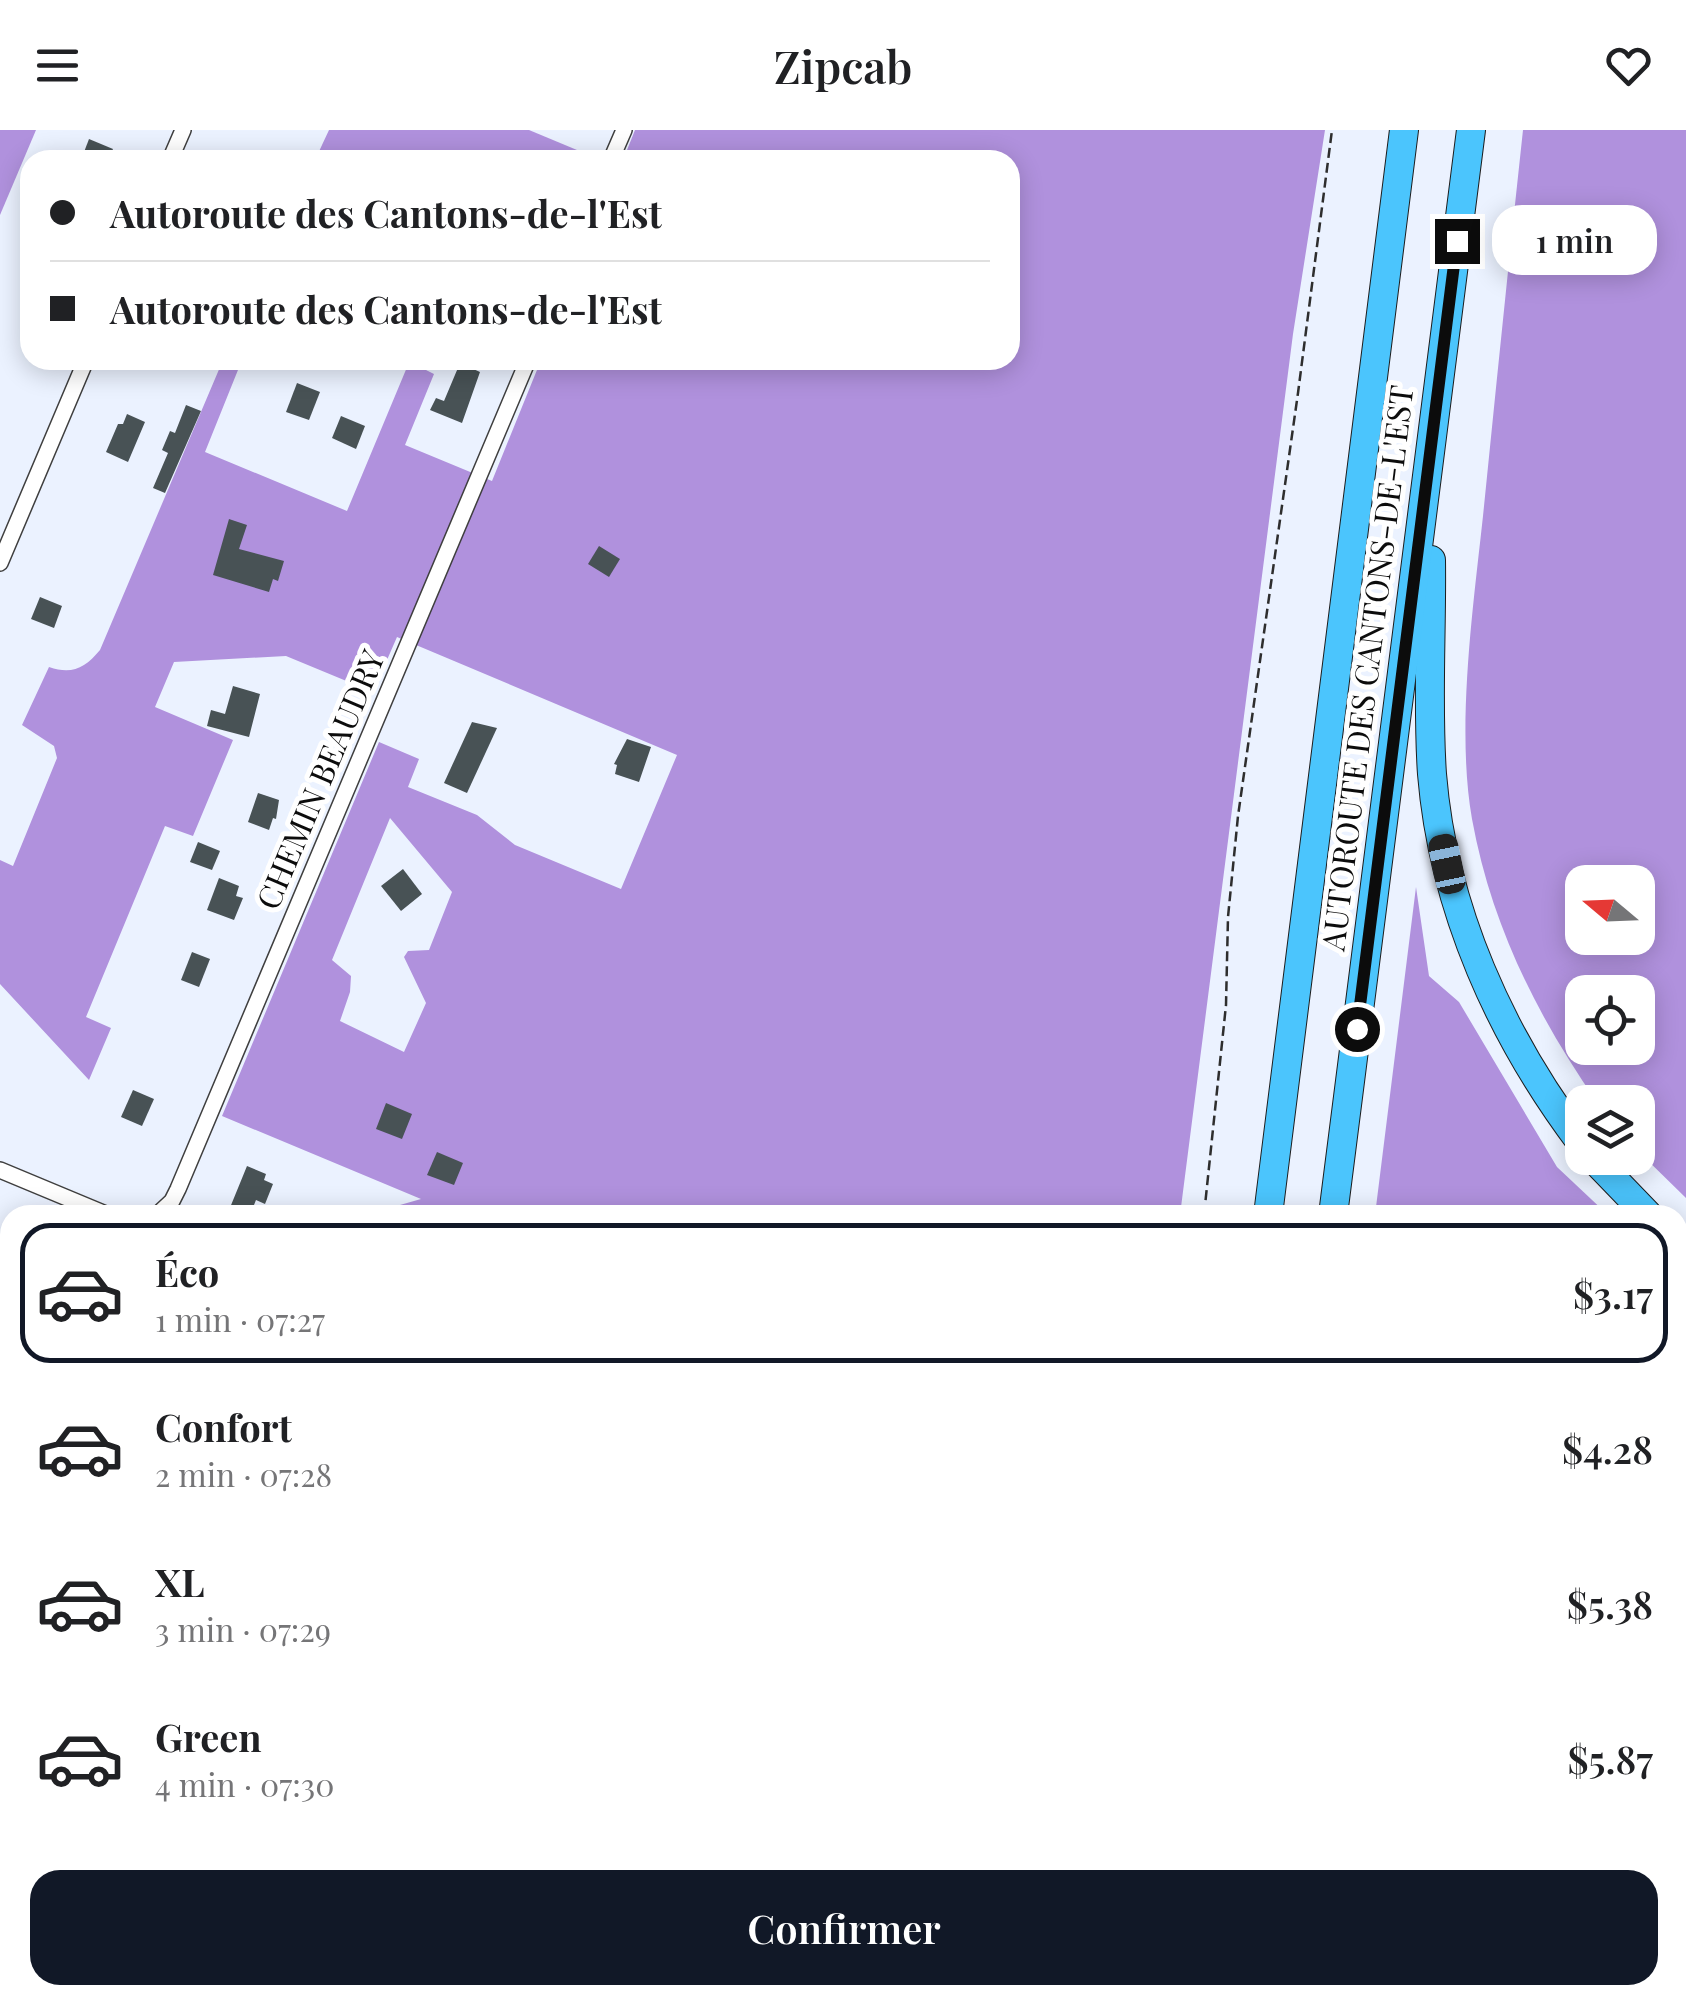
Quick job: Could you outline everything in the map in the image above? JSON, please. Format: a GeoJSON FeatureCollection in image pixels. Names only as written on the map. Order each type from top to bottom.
{"type":"FeatureCollection","features":[{"type":"Feature","properties":{"kind":"highway","name":"AUTOROUTE DES CANTONS-DE-L'EST"},"geometry":{"type":"LineString","coordinates":[[1269,1205],[1404,130]]}},
{"type":"Feature","properties":{"kind":"highway","name":"AUTOROUTE DES CANTONS-DE-L'EST"},"geometry":{"type":"LineString","coordinates":[[1334,1205],[1471,130]]}},
{"type":"Feature","properties":{"kind":"highway"},"geometry":{"type":"LineString","coordinates":[[1430,463],[1431,742],[1435,798],[1447,864],[1465,928],[1500,1012],[1538,1082],[1565,1120]]}},
{"type":"Feature","properties":{"kind":"highway"},"geometry":{"type":"LineString","coordinates":[[1610,1175],[1639,1205]]}},
{"type":"Feature","properties":{"kind":"street"},"geometry":{"type":"LineString","coordinates":[[0,563],[82,370]]}},
{"type":"Feature","properties":{"kind":"street","name":"CHEMIN BEAUDRY"},"geometry":{"type":"LineString","coordinates":[[167,1205],[178,1188],[524,370]]}},
{"type":"Feature","properties":{"kind":"street"},"geometry":{"type":"LineString","coordinates":[[0,1170],[84,1205]]}},
{"type":"Feature","properties":{"kind":"path"},"geometry":{"type":"LineString","coordinates":[[1205,1205],[1226,1005],[1228,918],[1238,816],[1332,130]]}},
{"type":"Feature","properties":{"kind":"shaded area"},"geometry":{"type":"Polygon","coordinates":[[[0,130],[36,130],[28,150],[20,150],[20,168],[0,215],[0,130]]]}},
{"type":"Feature","properties":{"kind":"shaded area"},"geometry":{"type":"Polygon","coordinates":[[[329,130],[529,130],[577,150],[320,150],[329,130]]]}},
{"type":"Feature","properties":{"kind":"shaded area"},"geometry":{"type":"Polygon","coordinates":[[[635,130],[1325,130],[1293,334],[1181,1205],[400,1205],[421,1199],[222,1116],[379,742],[419,759],[408,787],[477,815],[515,845],[621,889],[677,755],[397,637],[373,692],[286,656],[174,662],[155,707],[233,740],[193,836],[165,826],[86,1017],[111,1028],[89,1080],[0,984],[0,860],[13,866],[57,758],[54,746],[22,725],[49,667],[78,668],[100,650],[219,370],[238,370],[205,452],[347,511],[406,370],[434,374],[405,445],[492,481],[537,370],[1020,370],[1020,150],[627,150],[635,130]],[[390,818],[332,960],[351,976],[340,1021],[404,1052],[426,1003],[404,957],[408,951],[429,950],[452,892],[390,818]]]}},
{"type":"Feature","properties":{"kind":"shaded area"},"geometry":{"type":"Polygon","coordinates":[[[1523,130],[1686,130],[1686,1198],[1655,1168],[1655,1085],[1586,1085],[1573,1065],[1655,1065],[1655,975],[1565,975],[1565,1052],[1519,968],[1491,895],[1467,784],[1466,707],[1523,130]]]}},
{"type":"Feature","properties":{"kind":"shaded area"},"geometry":{"type":"Polygon","coordinates":[[[1416,887],[1429,976],[1459,1002],[1557,1167],[1597,1205],[1376,1205],[1416,887]]]}},
{"type":"Feature","properties":{"kind":"building"},"geometry":{"type":"Polygon","coordinates":[[[89,139],[113,149],[113,150],[85,150],[89,139]]]}},
{"type":"Feature","properties":{"kind":"building"},"geometry":{"type":"Polygon","coordinates":[[[457,370],[480,372],[462,423],[430,410],[436,398],[444,401],[457,370]]]}},
{"type":"Feature","properties":{"kind":"building"},"geometry":{"type":"Polygon","coordinates":[[[297,383],[320,392],[309,420],[286,412],[297,383]]]}},
{"type":"Feature","properties":{"kind":"building"},"geometry":{"type":"Polygon","coordinates":[[[186,405],[201,411],[165,493],[153,488],[168,453],[162,450],[170,431],[175,433],[186,405]]]}},
{"type":"Feature","properties":{"kind":"building"},"geometry":{"type":"Polygon","coordinates":[[[127,414],[145,422],[128,462],[106,452],[118,424],[123,424],[127,414]]]}},
{"type":"Feature","properties":{"kind":"building"},"geometry":{"type":"Polygon","coordinates":[[[341,416],[365,426],[356,449],[332,438],[341,416]]]}},
{"type":"Feature","properties":{"kind":"building"},"geometry":{"type":"Polygon","coordinates":[[[229,519],[247,525],[239,549],[284,561],[278,581],[273,579],[269,592],[213,575],[229,519]]]}},
{"type":"Feature","properties":{"kind":"building"},"geometry":{"type":"Polygon","coordinates":[[[599,546],[620,559],[609,577],[588,564],[599,546]]]}},
{"type":"Feature","properties":{"kind":"building"},"geometry":{"type":"Polygon","coordinates":[[[40,597],[62,606],[54,628],[31,619],[40,597]]]}},
{"type":"Feature","properties":{"kind":"building"},"geometry":{"type":"Polygon","coordinates":[[[233,686],[260,694],[249,737],[207,726],[211,710],[225,714],[233,686]]]}},
{"type":"Feature","properties":{"kind":"building"},"geometry":{"type":"Polygon","coordinates":[[[472,722],[497,728],[467,793],[444,783],[472,722]]]}},
{"type":"Feature","properties":{"kind":"building"},"geometry":{"type":"Polygon","coordinates":[[[627,739],[651,747],[639,782],[615,774],[614,764],[627,739]]]}},
{"type":"Feature","properties":{"kind":"building"},"geometry":{"type":"Polygon","coordinates":[[[258,793],[279,800],[276,819],[273,818],[269,830],[248,822],[258,793]]]}},
{"type":"Feature","properties":{"kind":"building"},"geometry":{"type":"Polygon","coordinates":[[[198,842],[220,851],[212,870],[190,862],[198,842]]]}},
{"type":"Feature","properties":{"kind":"building"},"geometry":{"type":"Polygon","coordinates":[[[403,869],[422,894],[401,911],[381,886],[403,869]]]}},
{"type":"Feature","properties":{"kind":"building"},"geometry":{"type":"Polygon","coordinates":[[[219,878],[239,886],[236,896],[243,898],[234,920],[207,910],[219,878]]]}},
{"type":"Feature","properties":{"kind":"building"},"geometry":{"type":"Polygon","coordinates":[[[192,952],[210,959],[199,987],[181,980],[192,952]]]}},
{"type":"Feature","properties":{"kind":"building"},"geometry":{"type":"Polygon","coordinates":[[[133,1090],[154,1099],[142,1126],[121,1117],[133,1090]]]}},
{"type":"Feature","properties":{"kind":"building"},"geometry":{"type":"Polygon","coordinates":[[[386,1103],[412,1114],[402,1139],[376,1129],[386,1103]]]}},
{"type":"Feature","properties":{"kind":"building"},"geometry":{"type":"Polygon","coordinates":[[[437,1152],[463,1163],[454,1185],[427,1175],[437,1152]]]}},
{"type":"Feature","properties":{"kind":"building"},"geometry":{"type":"Polygon","coordinates":[[[247,1166],[266,1174],[264,1180],[273,1184],[265,1204],[256,1200],[254,1205],[231,1205],[247,1166]]]}},
{"type":"Feature","properties":{"kind":"route"},"geometry":{"type":"LineString","coordinates":[[1357,1029],[1457,241]]}}]}
